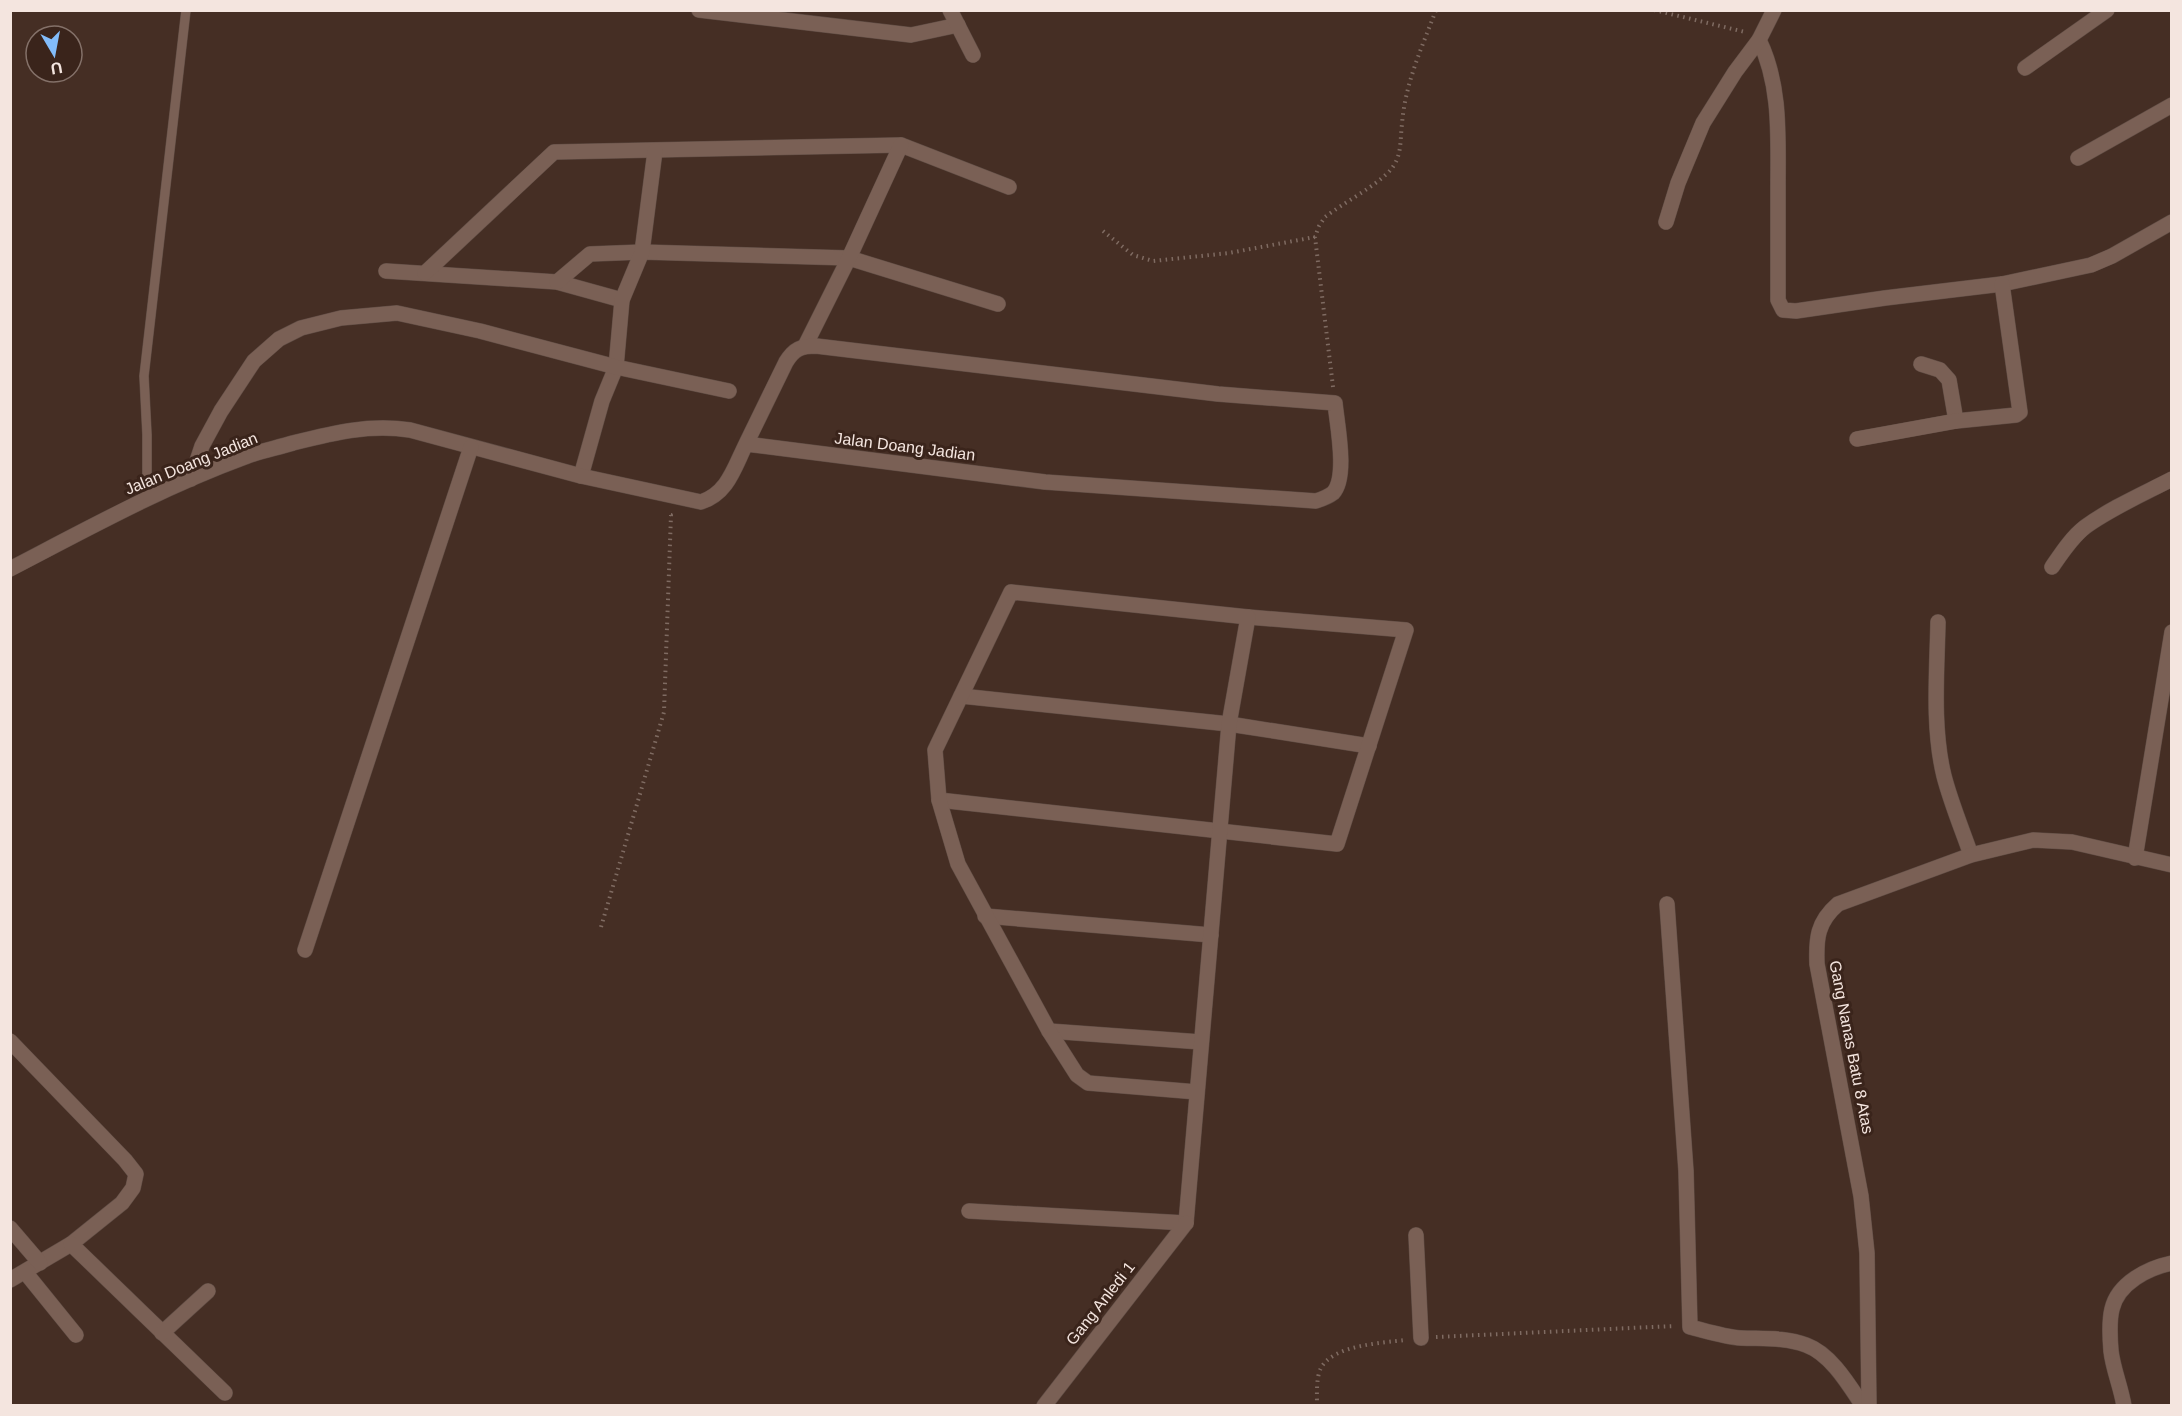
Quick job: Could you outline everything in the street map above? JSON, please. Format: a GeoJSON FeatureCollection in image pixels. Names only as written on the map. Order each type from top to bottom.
{"type":"FeatureCollection","features":[{"type":"Feature","properties":{"kind":"street"},"geometry":{"type":"LineString","coordinates":[[699,10],[911,35],[958,26]]}},
{"type":"Feature","properties":{"kind":"street"},"geometry":{"type":"LineString","coordinates":[[950,10],[973,55]]}},
{"type":"Feature","properties":{"kind":"street"},"geometry":{"type":"LineString","coordinates":[[1666,222],[1677,183],[1702,123],[1760,38],[1774,10]]}},
{"type":"Feature","properties":{"kind":"street"},"geometry":{"type":"LineString","coordinates":[[2025,68],[2108,10]]}},
{"type":"Feature","properties":{"kind":"street"},"geometry":{"type":"LineString","coordinates":[[1760,38],[1771,74],[1778,118],[1778,300],[1783,310],[1796,311],[2002,284],[2101,262],[2172,222]]}},
{"type":"Feature","properties":{"kind":"street"},"geometry":{"type":"LineString","coordinates":[[2078,158],[2172,105]]}},
{"type":"Feature","properties":{"kind":"street"},"geometry":{"type":"LineString","coordinates":[[805,346],[901,145]]}},
{"type":"Feature","properties":{"kind":"street"},"geometry":{"type":"LineString","coordinates":[[425,273],[554,152],[901,145],[1009,187]]}},
{"type":"Feature","properties":{"kind":"street"},"geometry":{"type":"LineString","coordinates":[[581,476],[602,401],[616,367],[622,300],[642,252],[655,151]]}},
{"type":"Feature","properties":{"kind":"street"},"geometry":{"type":"LineString","coordinates":[[557,282],[590,254],[642,252],[849,258],[998,304]]}},
{"type":"Feature","properties":{"kind":"street"},"geometry":{"type":"LineString","coordinates":[[386,271],[557,282],[622,300]]}},
{"type":"Feature","properties":{"kind":"street"},"geometry":{"type":"LineString","coordinates":[[1857,439],[1956,421],[2016,415],[2020,412],[2002,284]]}},
{"type":"Feature","properties":{"kind":"street"},"geometry":{"type":"LineString","coordinates":[[191,479],[202,446],[221,411],[254,361],[279,339],[302,328],[341,318],[397,313],[480,331],[616,367],[729,391]]}},
{"type":"Feature","properties":{"kind":"street"},"geometry":{"type":"LineString","coordinates":[[746,444],[786,362],[793,351],[805,346],[1218,394],[1335,403]]}},
{"type":"Feature","properties":{"kind":"street"},"geometry":{"type":"LineString","coordinates":[[1921,364],[1940,370],[1949,380],[1956,421]]}},
{"type":"Feature","properties":{"kind":"street","name":"Jalan Doang Jadian"},"geometry":{"type":"LineString","coordinates":[[10,569],[147,498],[246,456],[335,432],[364,428],[388,427],[410,430],[581,476],[701,502],[718,494],[726,485],[746,444],[1045,482],[1316,501],[1326,498],[1333,492],[1341,474],[1335,403]]}},
{"type":"Feature","properties":{"kind":"street"},"geometry":{"type":"LineString","coordinates":[[305,950],[471,447]]}},
{"type":"Feature","properties":{"kind":"street"},"geometry":{"type":"LineString","coordinates":[[2052,567],[2084,528],[2121,505],[2172,479]]}},
{"type":"Feature","properties":{"kind":"street"},"geometry":{"type":"LineString","coordinates":[[939,800],[1337,844],[1406,630],[1011,592],[935,750],[939,800],[958,864],[1048,1030],[1077,1075],[1088,1083],[1197,1092]]}},
{"type":"Feature","properties":{"kind":"street"},"geometry":{"type":"LineString","coordinates":[[969,1211],[1185,1224],[1229,724],[1248,616]]}},
{"type":"Feature","properties":{"kind":"street"},"geometry":{"type":"LineString","coordinates":[[1938,622],[1936,696],[1941,755],[1944,775],[1971,855]]}},
{"type":"Feature","properties":{"kind":"street"},"geometry":{"type":"LineString","coordinates":[[2135,858],[2164,724],[2172,632]]}},
{"type":"Feature","properties":{"kind":"street"},"geometry":{"type":"LineString","coordinates":[[961,696],[1229,724],[1369,746]]}},
{"type":"Feature","properties":{"kind":"street","name":"Gang Nanas Batu 8 Atas"},"geometry":{"type":"LineString","coordinates":[[1869,1406],[1867,1253],[1861,1196],[1817,964],[1816,942],[1827,914],[1838,904],[1971,855],[2032,840],[2072,842],[2172,865]]}},
{"type":"Feature","properties":{"kind":"street"},"geometry":{"type":"LineString","coordinates":[[1666,904],[1686,1171],[1690,1327],[1737,1338],[1782,1339],[1808,1345],[1826,1358],[1847,1382],[1863,1406]]}},
{"type":"Feature","properties":{"kind":"street"},"geometry":{"type":"LineString","coordinates":[[985,916],[1211,935]]}},
{"type":"Feature","properties":{"kind":"street"},"geometry":{"type":"LineString","coordinates":[[1048,1030],[1201,1042]]}},
{"type":"Feature","properties":{"kind":"street"},"geometry":{"type":"LineString","coordinates":[[10,1041],[136,1174],[133,1188],[122,1203],[71,1244],[10,1280]]}},
{"type":"Feature","properties":{"kind":"street","name":"Gang Anledi 1"},"geometry":{"type":"LineString","coordinates":[[1044,1406],[1185,1224]]}},
{"type":"Feature","properties":{"kind":"street"},"geometry":{"type":"LineString","coordinates":[[10,1228],[39,1263]]}},
{"type":"Feature","properties":{"kind":"street"},"geometry":{"type":"LineString","coordinates":[[1416,1235],[1420,1338]]}},
{"type":"Feature","properties":{"kind":"street"},"geometry":{"type":"LineString","coordinates":[[71,1244],[225,1393]]}},
{"type":"Feature","properties":{"kind":"street"},"geometry":{"type":"LineString","coordinates":[[2124,1406],[2111,1351],[2112,1308],[2122,1290],[2140,1274],[2172,1263]]}},
{"type":"Feature","properties":{"kind":"street"},"geometry":{"type":"LineString","coordinates":[[25,1272],[76,1335]]}},
{"type":"Feature","properties":{"kind":"street"},"geometry":{"type":"LineString","coordinates":[[162,1333],[208,1291]]}},
{"type":"Feature","properties":{"kind":"lane"},"geometry":{"type":"LineString","coordinates":[[147,498],[144,376],[186,10]]}},
{"type":"Feature","properties":{"kind":"path"},"geometry":{"type":"LineString","coordinates":[[1335,403],[1315,237],[1318,226],[1326,217],[1383,177],[1392,169],[1397,160],[1404,104],[1411,77],[1436,10]]}},
{"type":"Feature","properties":{"kind":"path"},"geometry":{"type":"LineString","coordinates":[[1654,10],[1760,38]]}},
{"type":"Feature","properties":{"kind":"path"},"geometry":{"type":"LineString","coordinates":[[1102,231],[1133,255],[1153,261],[1229,253],[1315,237]]}},
{"type":"Feature","properties":{"kind":"path"},"geometry":{"type":"LineString","coordinates":[[601,927],[664,712],[671,515],[659,513]]}},
{"type":"Feature","properties":{"kind":"path"},"geometry":{"type":"LineString","coordinates":[[1317,1406],[1320,1368],[1332,1357],[1353,1348],[1420,1338],[1671,1325],[1690,1327]]}}]}
